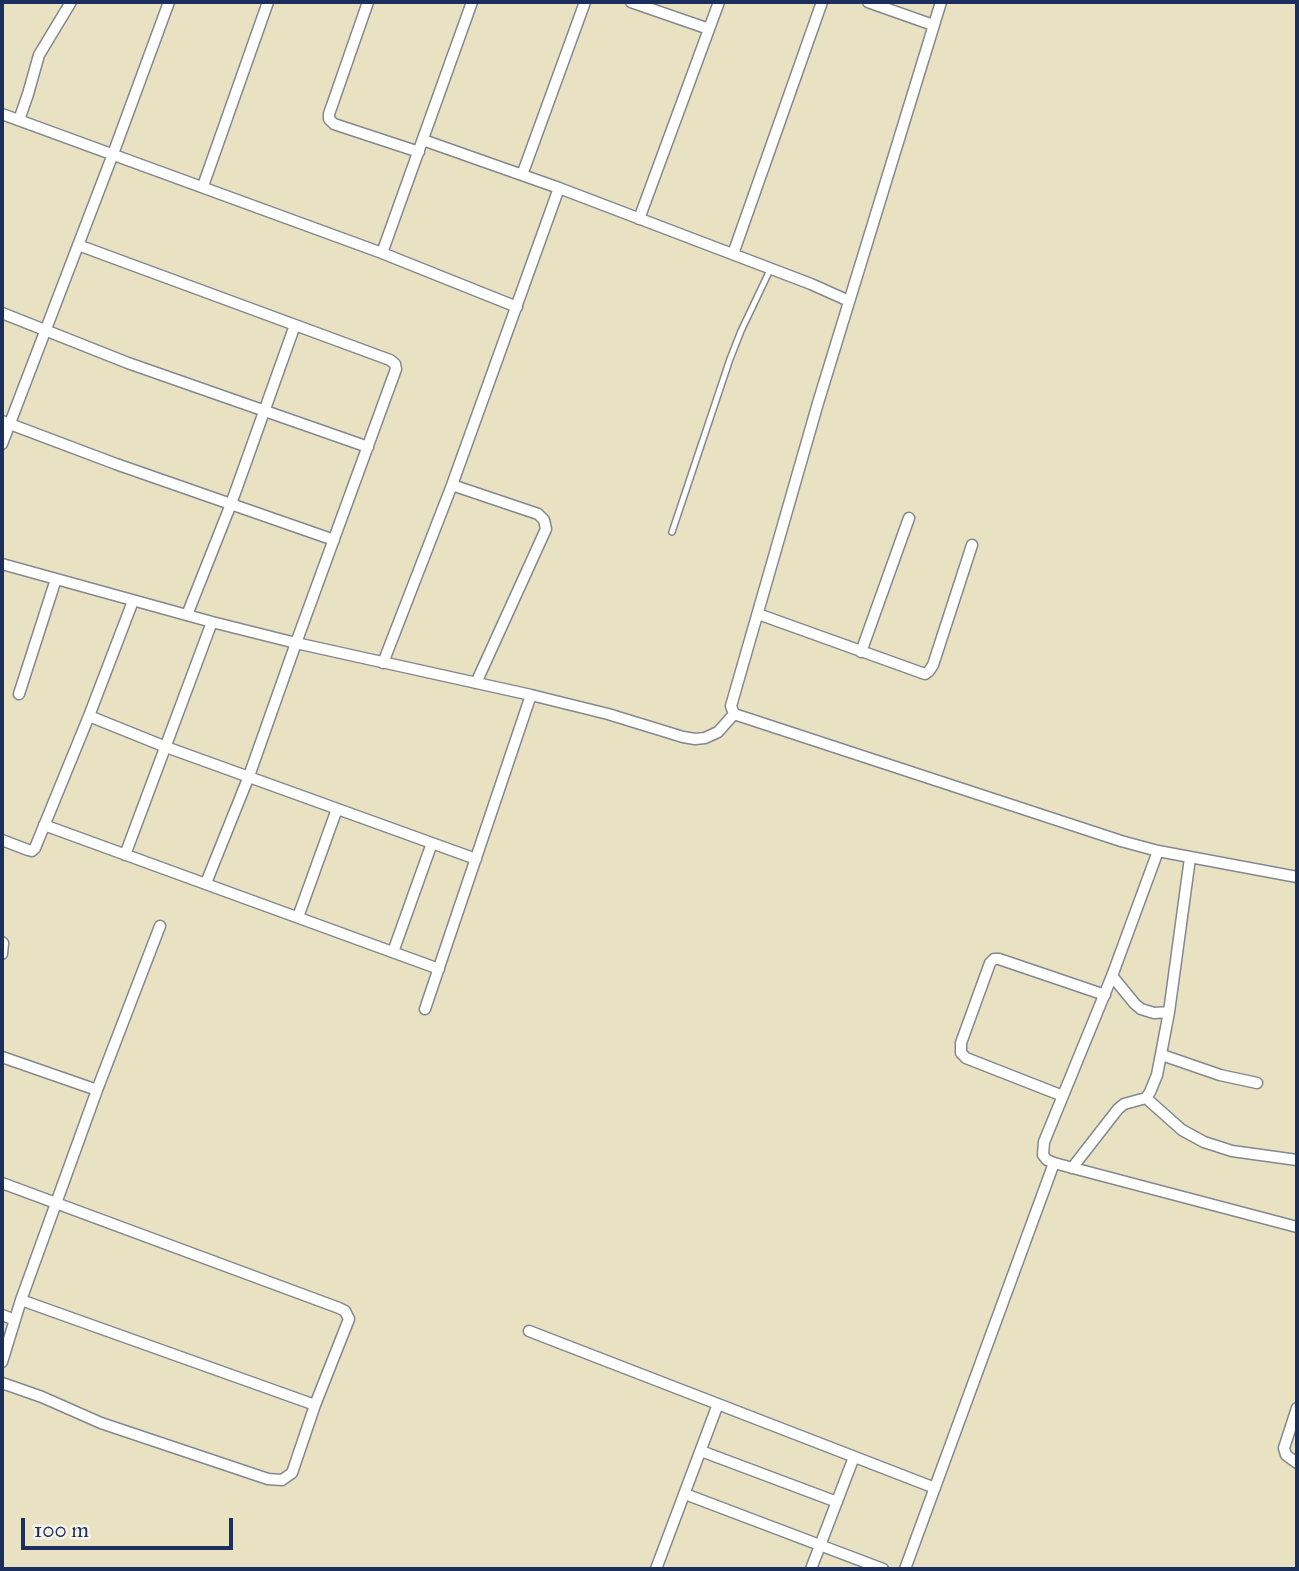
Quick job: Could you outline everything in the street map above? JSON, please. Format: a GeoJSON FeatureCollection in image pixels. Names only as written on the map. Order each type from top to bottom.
{"type":"FeatureCollection","features":[{"type":"Feature","properties":{"kind":"street"},"geometry":{"type":"LineString","coordinates":[[19,120],[39,55],[71,2]]}},
{"type":"Feature","properties":{"kind":"street"},"geometry":{"type":"LineString","coordinates":[[2,444],[5,422],[78,246],[169,2]]}},
{"type":"Feature","properties":{"kind":"street"},"geometry":{"type":"LineString","coordinates":[[202,186],[268,2]]}},
{"type":"Feature","properties":{"kind":"street"},"geometry":{"type":"LineString","coordinates":[[368,2],[329,120],[419,152]]}},
{"type":"Feature","properties":{"kind":"street"},"geometry":{"type":"LineString","coordinates":[[382,253],[472,2]]}},
{"type":"Feature","properties":{"kind":"street"},"geometry":{"type":"LineString","coordinates":[[523,175],[585,2]]}},
{"type":"Feature","properties":{"kind":"street"},"geometry":{"type":"LineString","coordinates":[[631,2],[709,29]]}},
{"type":"Feature","properties":{"kind":"street"},"geometry":{"type":"LineString","coordinates":[[639,219],[719,2]]}},
{"type":"Feature","properties":{"kind":"street"},"geometry":{"type":"LineString","coordinates":[[733,254],[822,2]]}},
{"type":"Feature","properties":{"kind":"street"},"geometry":{"type":"LineString","coordinates":[[868,2],[933,25]]}},
{"type":"Feature","properties":{"kind":"street"},"geometry":{"type":"LineString","coordinates":[[734,714],[731,706],[849,301],[941,2]]}},
{"type":"Feature","properties":{"kind":"street"},"geometry":{"type":"LineString","coordinates":[[2,115],[382,253],[517,307]]}},
{"type":"Feature","properties":{"kind":"street"},"geometry":{"type":"LineString","coordinates":[[423,140],[771,268],[849,301]]}},
{"type":"Feature","properties":{"kind":"street"},"geometry":{"type":"LineString","coordinates":[[383,663],[452,485],[559,188]]}},
{"type":"Feature","properties":{"kind":"street"},"geometry":{"type":"LineString","coordinates":[[78,246],[390,359],[395,364],[396,369],[249,776],[206,883]]}},
{"type":"Feature","properties":{"kind":"street"},"geometry":{"type":"LineString","coordinates":[[2,313],[128,363],[368,447]]}},
{"type":"Feature","properties":{"kind":"street"},"geometry":{"type":"LineString","coordinates":[[187,615],[231,504],[295,325]]}},
{"type":"Feature","properties":{"kind":"street"},"geometry":{"type":"LineString","coordinates":[[5,422],[334,540]]}},
{"type":"Feature","properties":{"kind":"street"},"geometry":{"type":"LineString","coordinates":[[452,485],[538,514],[544,520],[545,529],[476,683]]}},
{"type":"Feature","properties":{"kind":"street"},"geometry":{"type":"LineString","coordinates":[[861,652],[909,518]]}},
{"type":"Feature","properties":{"kind":"street"},"geometry":{"type":"LineString","coordinates":[[758,614],[925,674],[929,671],[972,545]]}},
{"type":"Feature","properties":{"kind":"street"},"geometry":{"type":"LineString","coordinates":[[2,564],[212,622],[531,695],[695,739],[718,732],[734,714]]}},
{"type":"Feature","properties":{"kind":"street"},"geometry":{"type":"LineString","coordinates":[[19,694],[55,579]]}},
{"type":"Feature","properties":{"kind":"street"},"geometry":{"type":"LineString","coordinates":[[2,840],[32,851],[35,848],[133,601]]}},
{"type":"Feature","properties":{"kind":"street"},"geometry":{"type":"LineString","coordinates":[[125,855],[212,622]]}},
{"type":"Feature","properties":{"kind":"street"},"geometry":{"type":"LineString","coordinates":[[425,1009],[531,695]]}},
{"type":"Feature","properties":{"kind":"street"},"geometry":{"type":"LineString","coordinates":[[734,714],[1121,841],[1190,858],[1297,877]]}},
{"type":"Feature","properties":{"kind":"street"},"geometry":{"type":"LineString","coordinates":[[89,716],[166,747],[475,859]]}},
{"type":"Feature","properties":{"kind":"street"},"geometry":{"type":"LineString","coordinates":[[298,917],[337,809]]}},
{"type":"Feature","properties":{"kind":"street"},"geometry":{"type":"LineString","coordinates":[[44,825],[439,969]]}},
{"type":"Feature","properties":{"kind":"street"},"geometry":{"type":"LineString","coordinates":[[393,952],[432,843]]}},
{"type":"Feature","properties":{"kind":"street"},"geometry":{"type":"LineString","coordinates":[[1158,851],[1105,995],[1043,1148],[1043,1155],[1054,1163],[1297,1227]]}},
{"type":"Feature","properties":{"kind":"street"},"geometry":{"type":"LineString","coordinates":[[1072,1168],[1118,1109],[1124,1104],[1146,1098],[1157,1075],[1169,1012],[1190,858]]}},
{"type":"Feature","properties":{"kind":"street"},"geometry":{"type":"LineString","coordinates":[[2,1362],[97,1090],[160,926]]}},
{"type":"Feature","properties":{"kind":"street"},"geometry":{"type":"LineString","coordinates":[[2,942],[2,954]]}},
{"type":"Feature","properties":{"kind":"street"},"geometry":{"type":"LineString","coordinates":[[1063,1096],[961,1054],[961,1043],[990,963],[999,958],[1105,995]]}},
{"type":"Feature","properties":{"kind":"street"},"geometry":{"type":"LineString","coordinates":[[1112,976],[1141,1009],[1154,1013],[1169,1012]]}},
{"type":"Feature","properties":{"kind":"street"},"geometry":{"type":"LineString","coordinates":[[1162,1055],[1220,1075],[1257,1083]]}},
{"type":"Feature","properties":{"kind":"street"},"geometry":{"type":"LineString","coordinates":[[2,1057],[97,1090]]}},
{"type":"Feature","properties":{"kind":"street"},"geometry":{"type":"LineString","coordinates":[[1146,1098],[1182,1130],[1204,1142],[1232,1152],[1297,1160]]}},
{"type":"Feature","properties":{"kind":"street"},"geometry":{"type":"LineString","coordinates":[[905,1569],[1054,1163]]}},
{"type":"Feature","properties":{"kind":"street"},"geometry":{"type":"LineString","coordinates":[[2,1183],[345,1311],[348,1319],[292,1472],[282,1480],[101,1423],[2,1383]]}},
{"type":"Feature","properties":{"kind":"street"},"geometry":{"type":"LineString","coordinates":[[22,1300],[316,1405]]}},
{"type":"Feature","properties":{"kind":"street"},"geometry":{"type":"LineString","coordinates":[[2,1315],[15,1320]]}},
{"type":"Feature","properties":{"kind":"street"},"geometry":{"type":"LineString","coordinates":[[529,1331],[935,1488]]}},
{"type":"Feature","properties":{"kind":"street"},"geometry":{"type":"LineString","coordinates":[[656,1569],[718,1404]]}},
{"type":"Feature","properties":{"kind":"street"},"geometry":{"type":"LineString","coordinates":[[1297,1408],[1284,1448],[1286,1455],[1297,1463]]}},
{"type":"Feature","properties":{"kind":"street"},"geometry":{"type":"LineString","coordinates":[[701,1451],[837,1502]]}},
{"type":"Feature","properties":{"kind":"street"},"geometry":{"type":"LineString","coordinates":[[811,1569],[853,1457]]}},
{"type":"Feature","properties":{"kind":"street"},"geometry":{"type":"LineString","coordinates":[[685,1494],[883,1569]]}},
{"type":"Feature","properties":{"kind":"lane"},"geometry":{"type":"LineString","coordinates":[[672,532],[730,359],[771,268]]}}]}
